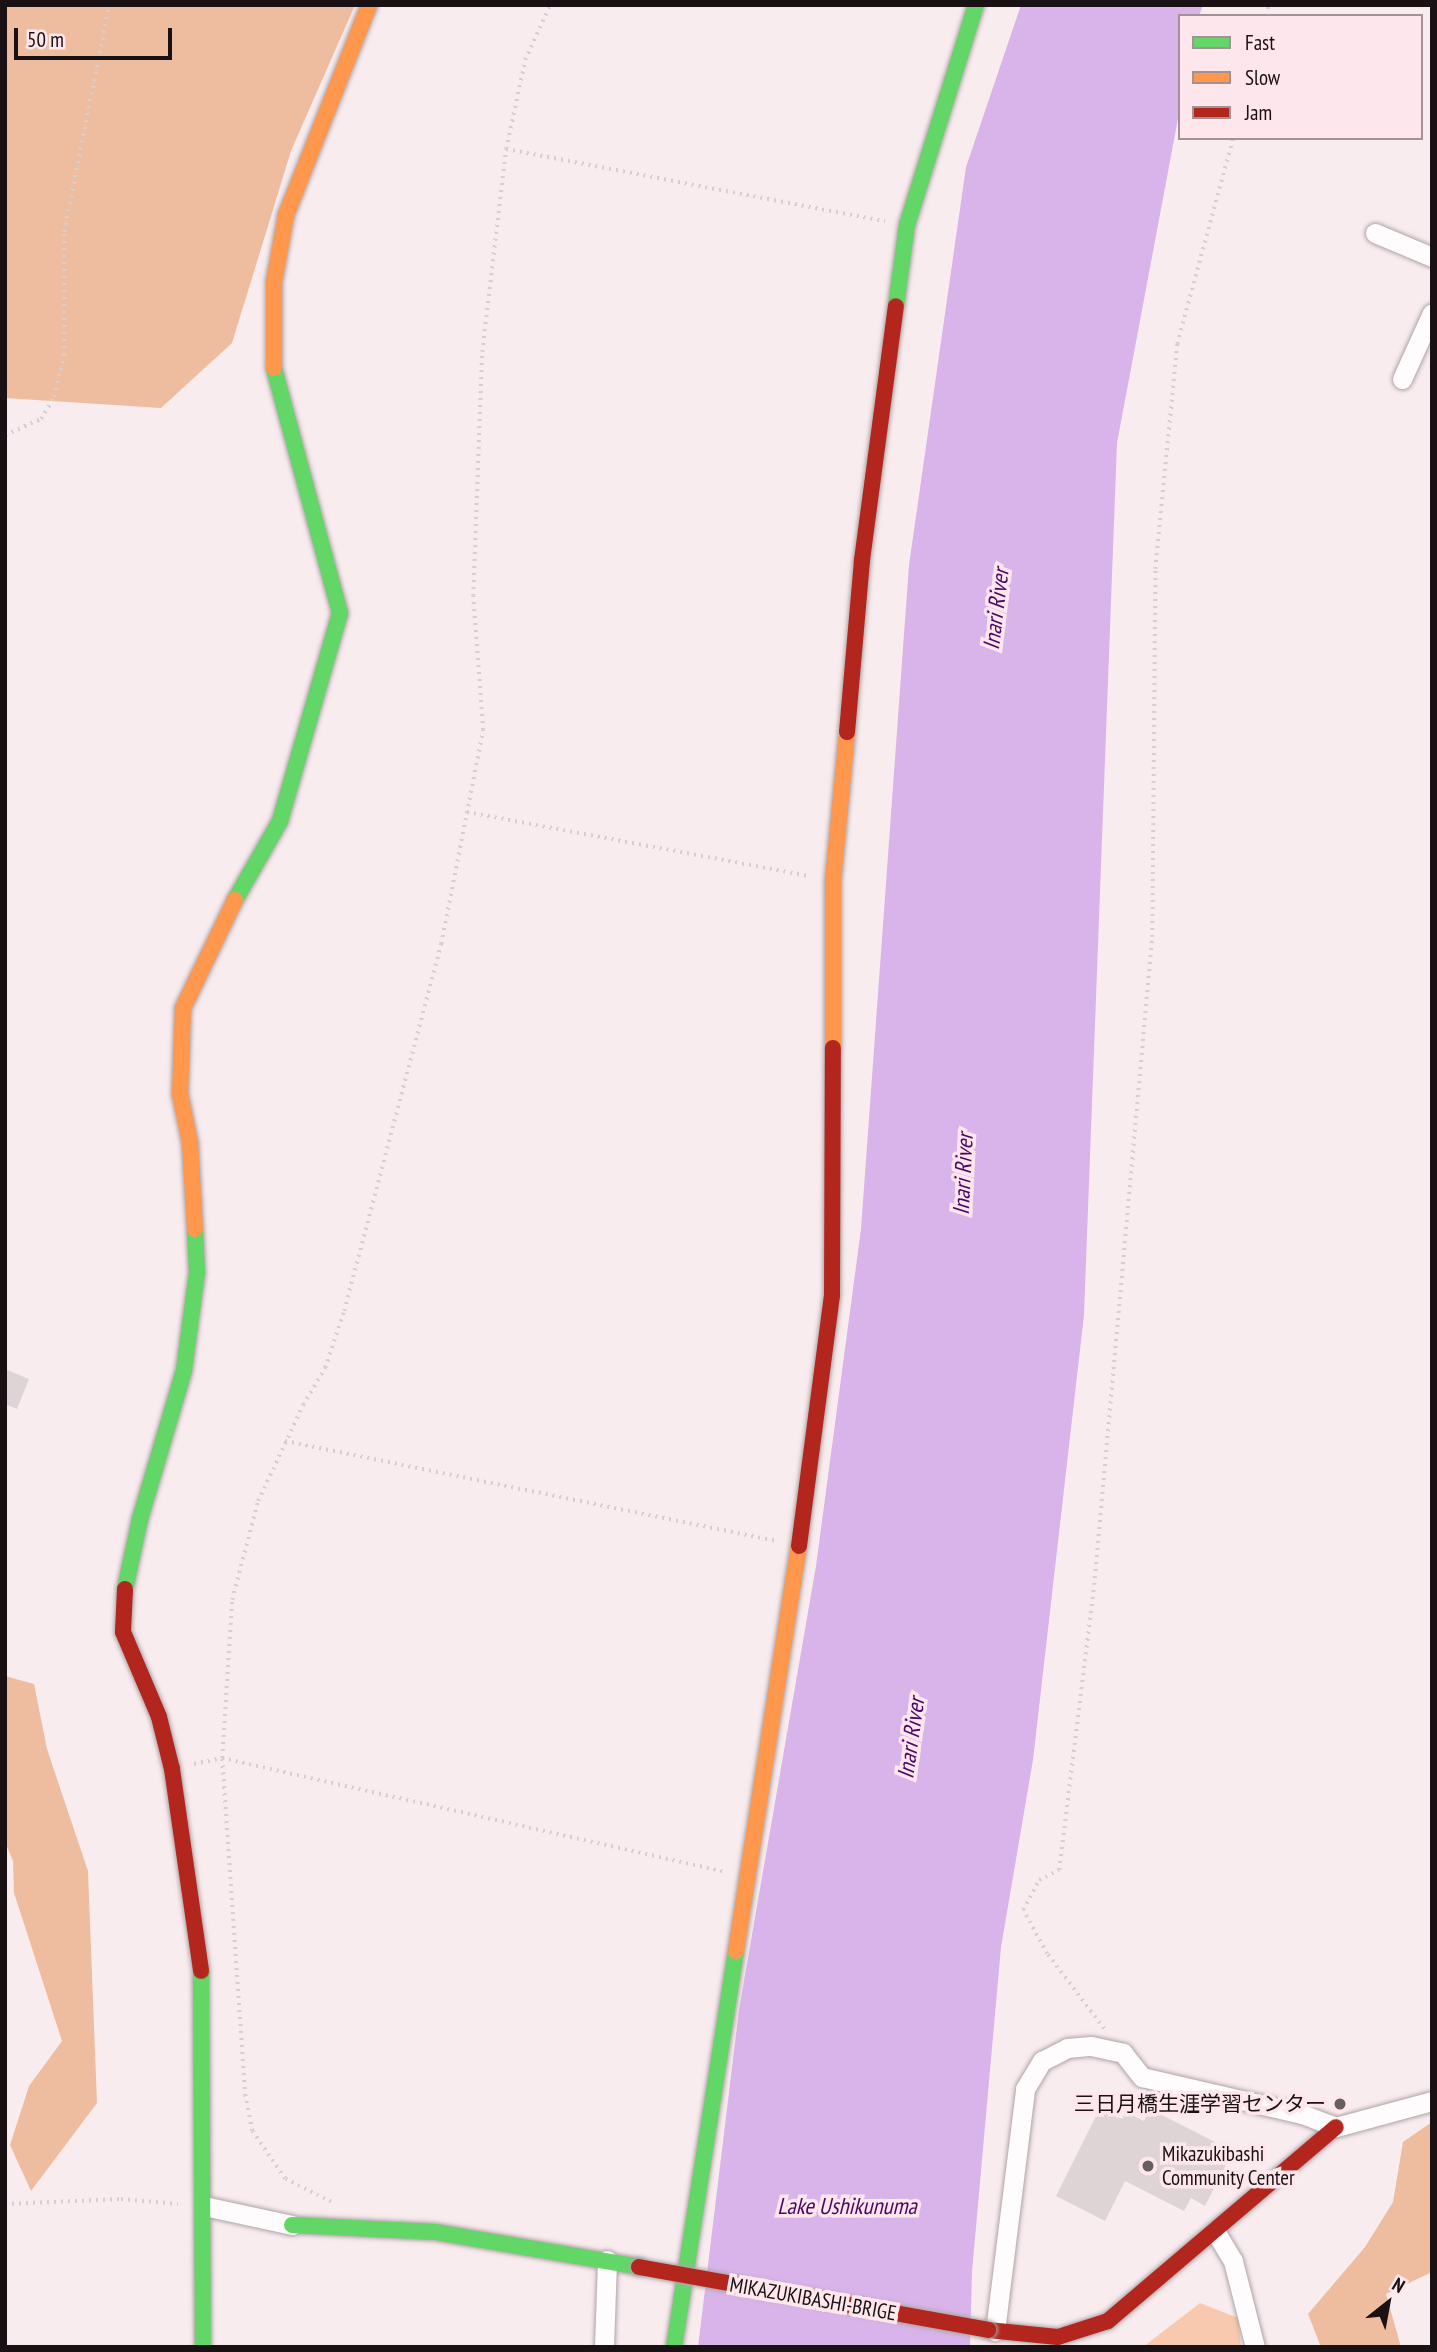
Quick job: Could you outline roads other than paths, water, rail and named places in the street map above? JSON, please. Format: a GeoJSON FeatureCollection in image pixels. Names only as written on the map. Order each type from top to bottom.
{"type":"FeatureCollection","features":[{"type":"Feature","properties":{"kind":"street"},"geometry":{"type":"LineString","coordinates":[[203,2347],[204,2206],[199,2184],[204,2030],[200,1964],[172,1769],[159,1717],[123,1632],[121,1606],[140,1519],[184,1370],[197,1272],[190,1143],[180,1094],[183,1008],[215,935],[280,821],[340,613],[274,374],[274,282],[286,215],[369,5]]}},
{"type":"Feature","properties":{"kind":"street"},"geometry":{"type":"LineString","coordinates":[[674,2347],[745,1877],[799,1546],[832,1295],[833,881],[862,560],[907,225],[976,5]]}},
{"type":"Feature","properties":{"kind":"street"},"geometry":{"type":"LineString","coordinates":[[1375,233],[1432,257]]}},
{"type":"Feature","properties":{"kind":"street"},"geometry":{"type":"LineString","coordinates":[[1402,379],[1432,313]]}},
{"type":"Feature","properties":{"kind":"street"},"geometry":{"type":"LineString","coordinates":[[991,2330],[1025,2089],[1042,2061],[1067,2049],[1091,2046],[1123,2053],[1142,2077],[1302,2114],[1336,2127],[1432,2101]]}},
{"type":"Feature","properties":{"kind":"street","name":"MIKAZUKIBASHI-BRIGE"},"geometry":{"type":"LineString","coordinates":[[292,2225],[435,2232],[607,2260],[991,2330],[1058,2337],[1108,2321],[1336,2127]]}},
{"type":"Feature","properties":{"kind":"street"},"geometry":{"type":"LineString","coordinates":[[204,2206],[292,2225]]}},
{"type":"Feature","properties":{"kind":"street"},"geometry":{"type":"LineString","coordinates":[[1215,2231],[1233,2262],[1255,2347]]}},
{"type":"Feature","properties":{"kind":"street"},"geometry":{"type":"LineString","coordinates":[[604,2347],[607,2260]]}},
{"type":"Feature","properties":{"kind":"water","name":"Lake Ushikunuma"},"geometry":{"type":"Polygon","coordinates":[[[1021,5],[1203,5],[1200,14],[1178,14],[1178,119],[1117,443],[1084,1315],[1033,1760],[1001,1947],[972,2272],[970,2347],[698,2347],[739,2010],[816,1566],[861,1229],[909,565],[966,167],[1021,5]]]}},
{"type":"Feature","properties":{"kind":"place","name":"三日月橋生涯学習センター"},"geometry":{"type":"Point","coordinates":[1340,2104]}},
{"type":"Feature","properties":{"kind":"place","name":"Mikazukibashi Community Center"},"geometry":{"type":"Point","coordinates":[1148,2166]}},
{"type":"Feature","properties":{"kind":"water label","name":"Inari River"},"geometry":{"type":"Point","coordinates":[996,609]}},
{"type":"Feature","properties":{"kind":"water label","name":"Inari River"},"geometry":{"type":"Point","coordinates":[963,1174]}},
{"type":"Feature","properties":{"kind":"water label","name":"Inari River"},"geometry":{"type":"Point","coordinates":[911,1738]}}]}
